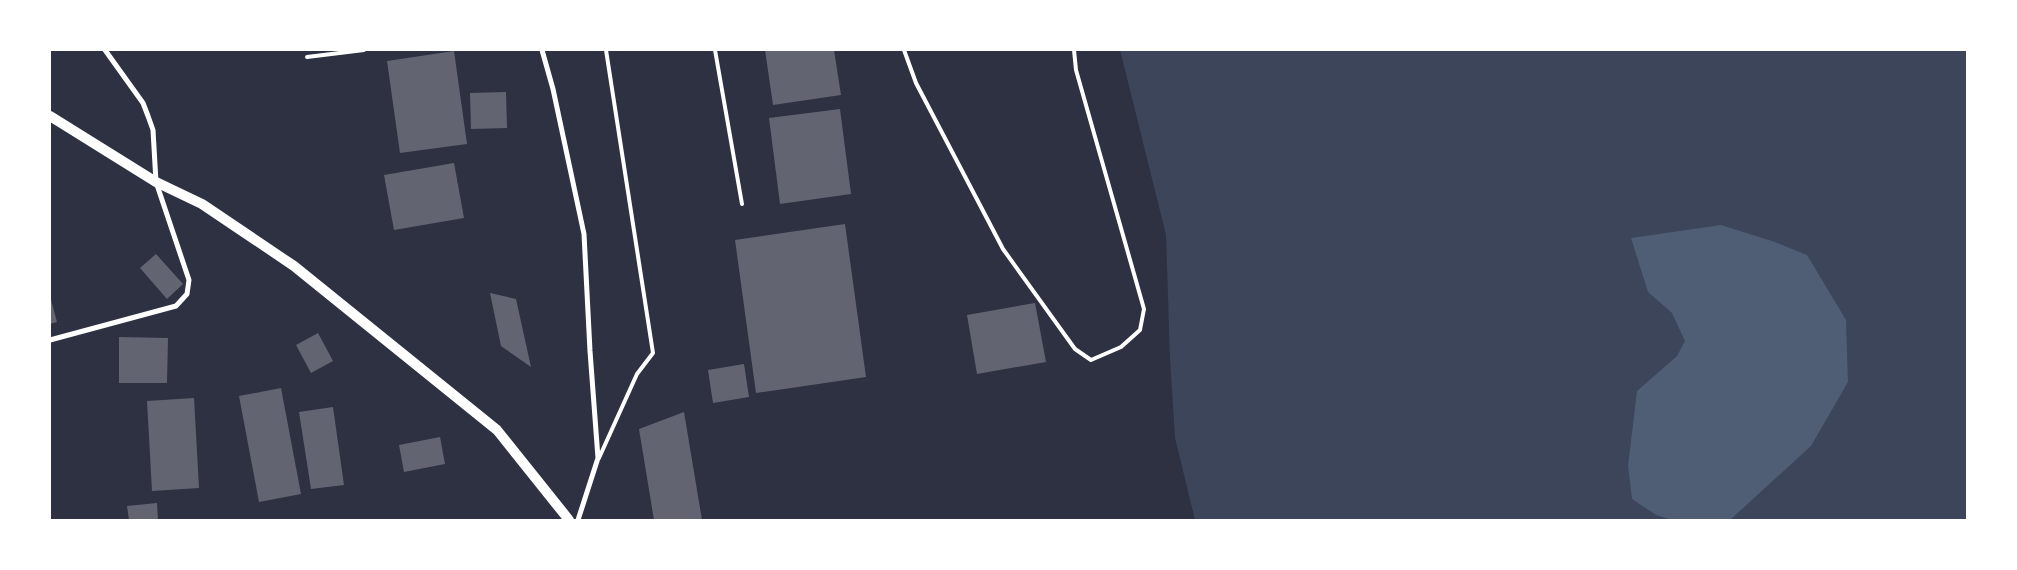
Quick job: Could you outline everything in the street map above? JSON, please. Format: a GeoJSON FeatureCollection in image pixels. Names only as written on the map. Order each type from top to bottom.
{"type":"FeatureCollection","features":[{"type":"Feature","properties":{"kind":"main road"},"geometry":{"type":"LineString","coordinates":[[50,116],[156,182],[202,204],[294,266],[497,430],[569,520]]}},
{"type":"Feature","properties":{"kind":"street"},"geometry":{"type":"LineString","coordinates":[[50,340],[176,306],[187,294],[189,280],[156,182],[153,130],[143,102],[105,50]]}},
{"type":"Feature","properties":{"kind":"street"},"geometry":{"type":"LineString","coordinates":[[542,50],[553,89],[584,234],[598,458],[578,520]]}},
{"type":"Feature","properties":{"kind":"lane"},"geometry":{"type":"LineString","coordinates":[[307,57],[364,50]]}},
{"type":"Feature","properties":{"kind":"lane"},"geometry":{"type":"LineString","coordinates":[[598,458],[637,374],[653,353],[606,50]]}},
{"type":"Feature","properties":{"kind":"lane"},"geometry":{"type":"LineString","coordinates":[[715,50],[742,204]]}},
{"type":"Feature","properties":{"kind":"lane"},"geometry":{"type":"LineString","coordinates":[[904,50],[916,83],[1003,249],[1075,349],[1092,360],[1121,348],[1140,330],[1144,309],[1076,70],[1074,50]]}},
{"type":"Feature","properties":{"kind":"shaded area"},"geometry":{"type":"Polygon","coordinates":[[[1120,50],[1967,50],[1967,520],[1195,520],[1175,438],[1166,235],[1120,50]]]}},
{"type":"Feature","properties":{"kind":"shaded area"},"geometry":{"type":"Polygon","coordinates":[[[1721,225],[1775,242],[1807,255],[1846,320],[1848,382],[1811,446],[1730,520],[1672,520],[1656,515],[1632,499],[1628,466],[1637,391],[1677,356],[1685,341],[1672,313],[1648,292],[1631,238],[1721,225]]]}},
{"type":"Feature","properties":{"kind":"building"},"geometry":{"type":"Polygon","coordinates":[[[765,50],[834,50],[841,95],[773,105],[765,50]]]}},
{"type":"Feature","properties":{"kind":"building"},"geometry":{"type":"Polygon","coordinates":[[[454,51],[467,144],[400,153],[387,61],[454,51]]]}},
{"type":"Feature","properties":{"kind":"building"},"geometry":{"type":"Polygon","coordinates":[[[506,92],[507,128],[471,129],[470,93],[506,92]]]}},
{"type":"Feature","properties":{"kind":"building"},"geometry":{"type":"Polygon","coordinates":[[[840,109],[851,194],[780,204],[769,118],[840,109]]]}},
{"type":"Feature","properties":{"kind":"building"},"geometry":{"type":"Polygon","coordinates":[[[454,163],[464,218],[394,230],[384,175],[454,163]]]}},
{"type":"Feature","properties":{"kind":"building"},"geometry":{"type":"Polygon","coordinates":[[[845,224],[866,377],[756,393],[735,240],[845,224]]]}},
{"type":"Feature","properties":{"kind":"building"},"geometry":{"type":"Polygon","coordinates":[[[156,254],[183,284],[167,299],[140,268],[156,254]]]}},
{"type":"Feature","properties":{"kind":"building"},"geometry":{"type":"Polygon","coordinates":[[[490,293],[516,299],[531,367],[501,346],[490,293]]]}},
{"type":"Feature","properties":{"kind":"building"},"geometry":{"type":"Polygon","coordinates":[[[50,296],[57,322],[50,324],[50,296]]]}},
{"type":"Feature","properties":{"kind":"building"},"geometry":{"type":"Polygon","coordinates":[[[1035,303],[1046,362],[977,374],[967,315],[1035,303]]]}},
{"type":"Feature","properties":{"kind":"building"},"geometry":{"type":"Polygon","coordinates":[[[318,333],[333,361],[311,373],[296,345],[318,333]]]}},
{"type":"Feature","properties":{"kind":"building"},"geometry":{"type":"Polygon","coordinates":[[[119,337],[168,338],[167,383],[119,383],[119,337]]]}},
{"type":"Feature","properties":{"kind":"building"},"geometry":{"type":"Polygon","coordinates":[[[744,364],[749,397],[713,403],[708,370],[744,364]]]}},
{"type":"Feature","properties":{"kind":"building"},"geometry":{"type":"Polygon","coordinates":[[[281,388],[301,494],[259,502],[239,396],[281,388]]]}},
{"type":"Feature","properties":{"kind":"building"},"geometry":{"type":"Polygon","coordinates":[[[194,398],[199,488],[152,491],[147,401],[194,398]]]}},
{"type":"Feature","properties":{"kind":"building"},"geometry":{"type":"Polygon","coordinates":[[[333,407],[344,485],[311,489],[299,412],[333,407]]]}},
{"type":"Feature","properties":{"kind":"building"},"geometry":{"type":"Polygon","coordinates":[[[684,412],[702,520],[654,520],[639,429],[684,412]]]}},
{"type":"Feature","properties":{"kind":"building"},"geometry":{"type":"Polygon","coordinates":[[[440,437],[445,464],[404,472],[399,445],[440,437]]]}},
{"type":"Feature","properties":{"kind":"building"},"geometry":{"type":"Polygon","coordinates":[[[157,503],[158,520],[129,520],[127,506],[157,503]]]}}]}
